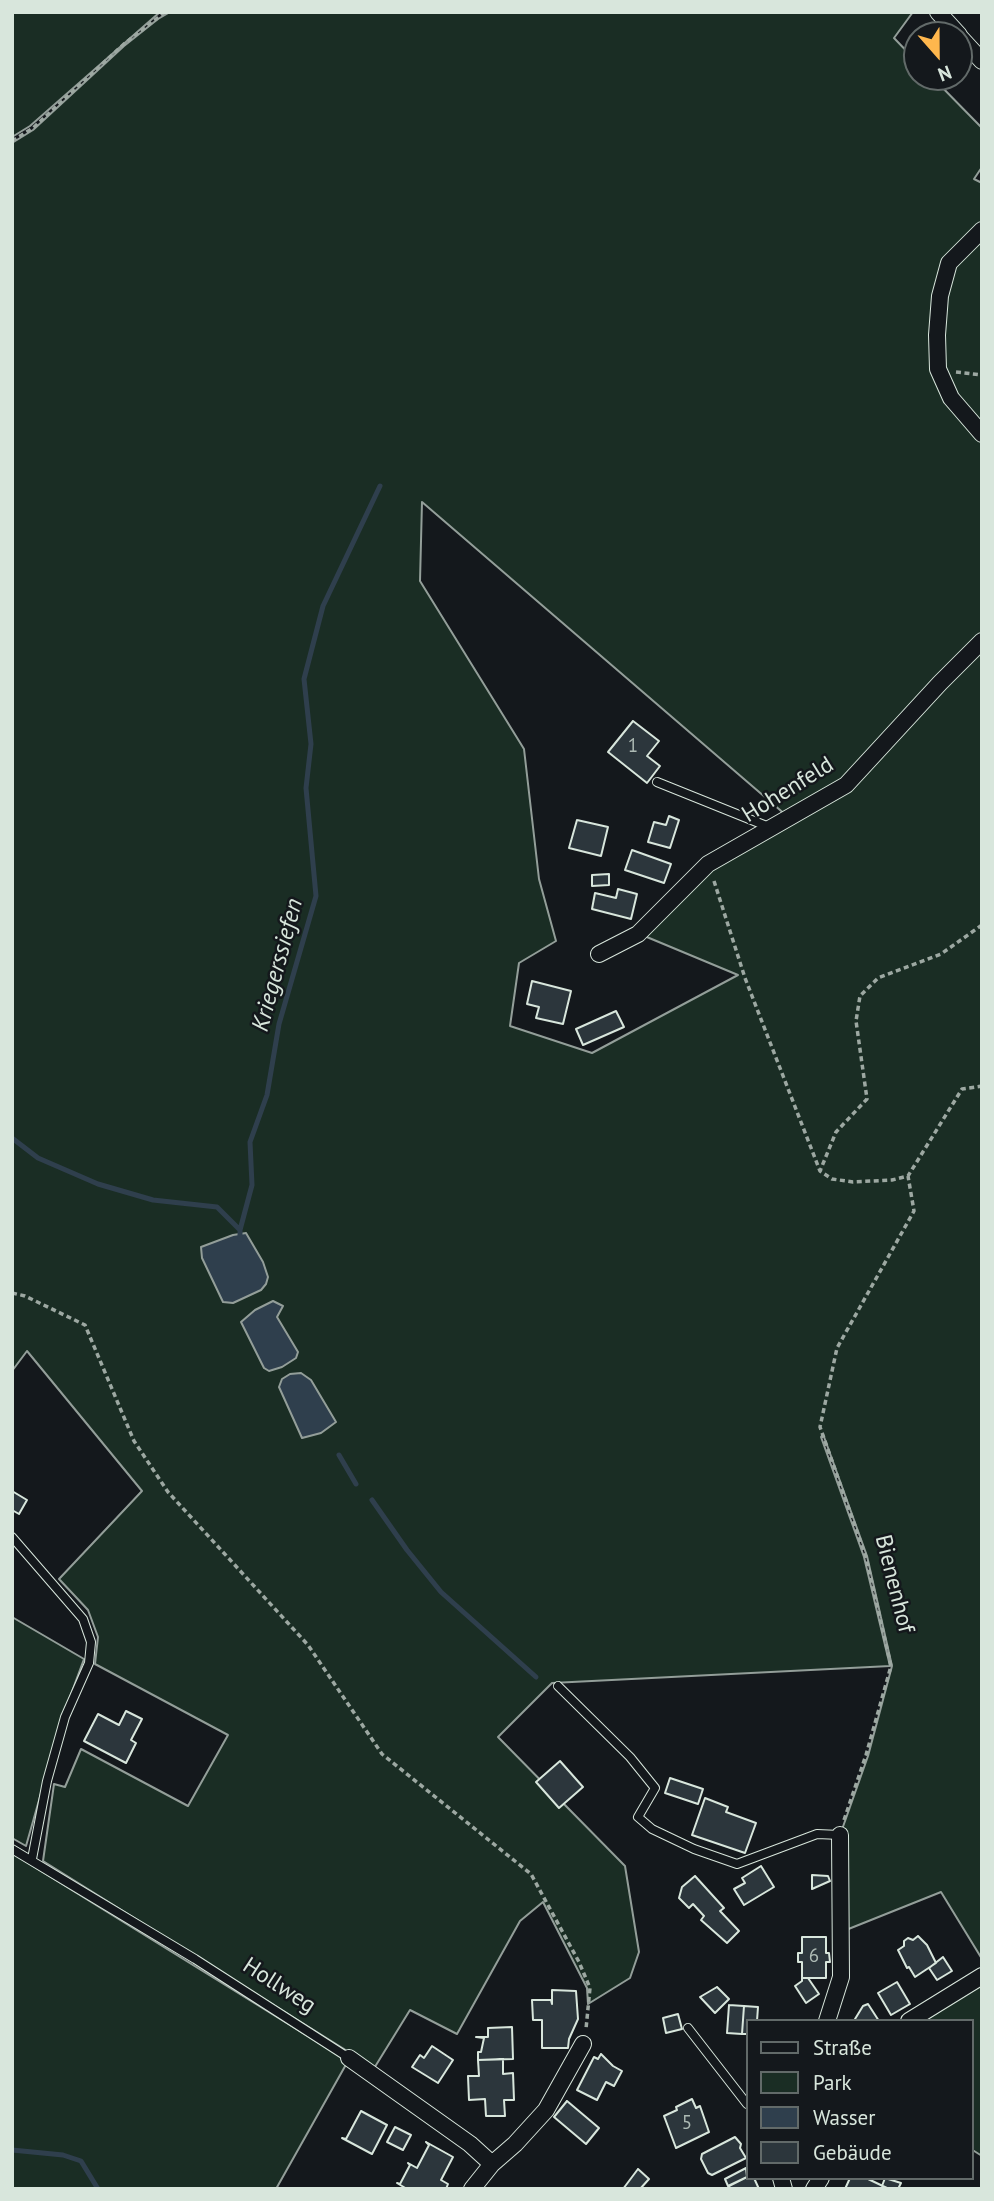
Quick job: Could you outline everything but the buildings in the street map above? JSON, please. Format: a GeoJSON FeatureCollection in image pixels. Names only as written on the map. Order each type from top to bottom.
{"type":"FeatureCollection","features":[{"type":"Feature","properties":{"kind":"street"},"geometry":{"type":"LineString","coordinates":[[982,230],[949,263],[944,276],[940,296],[938,369],[951,398],[982,435]]}},
{"type":"Feature","properties":{"kind":"street","name":"Hohenfeld"},"geometry":{"type":"LineString","coordinates":[[599,954],[638,934],[708,864],[846,785],[982,641]]}},
{"type":"Feature","properties":{"kind":"street"},"geometry":{"type":"LineString","coordinates":[[828,2019],[841,1977],[840,1835]]}},
{"type":"Feature","properties":{"kind":"street"},"geometry":{"type":"LineString","coordinates":[[912,2019],[982,1976]]}},
{"type":"Feature","properties":{"kind":"street"},"geometry":{"type":"LineString","coordinates":[[472,2189],[492,2164],[515,2144],[546,2110],[583,2044]]}},
{"type":"Feature","properties":{"kind":"street","name":"Hollweg"},"geometry":{"type":"LineString","coordinates":[[349,2058],[470,2144],[492,2164]]}},
{"type":"Feature","properties":{"kind":"lane"},"geometry":{"type":"LineString","coordinates":[[657,782],[772,828]]}},
{"type":"Feature","properties":{"kind":"lane"},"geometry":{"type":"LineString","coordinates":[[12,1537],[83,1619],[91,1642],[89,1663],[65,1717],[47,1781],[32,1859]]}},
{"type":"Feature","properties":{"kind":"lane"},"geometry":{"type":"LineString","coordinates":[[558,1686],[631,1757],[655,1788],[638,1817],[652,1829],[694,1849],[737,1864],[817,1834],[840,1835]]}},
{"type":"Feature","properties":{"kind":"lane","name":"Hollweg"},"geometry":{"type":"LineString","coordinates":[[12,1849],[195,1959],[349,2058]]}},
{"type":"Feature","properties":{"kind":"lane"},"geometry":{"type":"LineString","coordinates":[[688,2028],[746,2103]]}},
{"type":"Feature","properties":{"kind":"path"},"geometry":{"type":"LineString","coordinates":[[12,141],[33,128],[124,44],[165,12]]}},
{"type":"Feature","properties":{"kind":"path"},"geometry":{"type":"LineString","coordinates":[[938,369],[982,375]]}},
{"type":"Feature","properties":{"kind":"path"},"geometry":{"type":"LineString","coordinates":[[714,883],[745,978],[820,1171],[832,1179],[853,1182],[892,1180],[908,1176],[962,1089],[982,1086]]}},
{"type":"Feature","properties":{"kind":"path"},"geometry":{"type":"LineString","coordinates":[[820,1171],[836,1132],[867,1099],[856,1021],[860,996],[878,978],[942,954],[982,925]]}},
{"type":"Feature","properties":{"kind":"path","name":"Bienenhof"},"geometry":{"type":"LineString","coordinates":[[840,1835],[891,1666],[866,1557],[820,1427],[837,1348],[914,1211],[908,1176]]}},
{"type":"Feature","properties":{"kind":"path"},"geometry":{"type":"LineString","coordinates":[[12,1293],[25,1296],[85,1325],[134,1441],[168,1492],[308,1646],[382,1754],[530,1874],[579,1962],[590,1988],[583,2044]]}},
{"type":"Feature","properties":{"kind":"green space"},"geometry":{"type":"Polygon","coordinates":[[[12,12],[160,12],[30,126],[12,137],[12,12]]]}},
{"type":"Feature","properties":{"kind":"green space"},"geometry":{"type":"Polygon","coordinates":[[[170,12],[913,12],[906,21],[903,21],[903,26],[894,38],[903,47],[903,91],[946,91],[982,128],[982,167],[974,179],[982,183],[982,224],[954,251],[935,368],[982,438],[982,637],[845,782],[787,816],[422,502],[420,581],[524,749],[539,879],[556,941],[519,963],[510,1026],[592,1053],[738,975],[642,935],[712,864],[846,787],[982,645],[982,1959],[941,1892],[841,1932],[839,1838],[868,1756],[892,1666],[867,1556],[823,1434],[821,1437],[864,1557],[890,1666],[552,1683],[498,1737],[625,1866],[639,1952],[630,1978],[588,2004],[587,1988],[543,1902],[520,1921],[457,2034],[410,2010],[373,2070],[352,2054],[43,1861],[54,1784],[65,1787],[81,1749],[188,1806],[228,1735],[95,1664],[98,1637],[88,1610],[59,1579],[142,1491],[27,1351],[12,1371],[12,143],[33,130],[124,46],[170,12]]]}},
{"type":"Feature","properties":{"kind":"green space"},"geometry":{"type":"Polygon","coordinates":[[[982,235],[982,429],[974,421],[941,368],[942,319],[953,266],[982,235]]]}},
{"type":"Feature","properties":{"kind":"green space"},"geometry":{"type":"Polygon","coordinates":[[[12,1617],[84,1659],[63,1716],[26,1846],[12,1838],[12,1617]]]}},
{"type":"Feature","properties":{"kind":"green space"},"geometry":{"type":"Polygon","coordinates":[[[12,1853],[348,2061],[276,2189],[12,2189],[12,1853]]]}},
{"type":"Feature","properties":{"kind":"green space"},"geometry":{"type":"Polygon","coordinates":[[[982,1984],[982,2156],[973,2150],[973,2019],[927,2019],[982,1984]]]}},
{"type":"Feature","properties":{"kind":"water"},"geometry":{"type":"Polygon","coordinates":[[[246,1233],[263,1262],[268,1277],[266,1284],[261,1290],[233,1303],[223,1302],[202,1258],[201,1247],[246,1233]]]}},
{"type":"Feature","properties":{"kind":"water"},"geometry":{"type":"Polygon","coordinates":[[[273,1301],[283,1306],[277,1317],[298,1352],[296,1358],[269,1371],[264,1368],[241,1322],[255,1310],[273,1301]]]}},
{"type":"Feature","properties":{"kind":"water"},"geometry":{"type":"Polygon","coordinates":[[[301,1373],[311,1380],[336,1422],[321,1433],[302,1438],[279,1387],[282,1379],[290,1374],[301,1373]]]}},
{"type":"Feature","properties":{"kind":"waterway","name":"Kriegerssiefen"},"geometry":{"type":"LineString","coordinates":[[240,1239],[252,1185],[250,1142],[267,1095],[279,1024],[316,896],[306,788],[311,744],[304,679],[323,606],[380,486]]}},
{"type":"Feature","properties":{"kind":"waterway"},"geometry":{"type":"LineString","coordinates":[[12,1138],[38,1158],[98,1184],[153,1200],[217,1207],[240,1230]]}},
{"type":"Feature","properties":{"kind":"waterway","name":"Kriegerssiefen"},"geometry":{"type":"LineString","coordinates":[[339,1455],[356,1484]]}},
{"type":"Feature","properties":{"kind":"waterway","name":"Kriegerssiefen"},"geometry":{"type":"LineString","coordinates":[[372,1500],[441,1592],[536,1677]]}},
{"type":"Feature","properties":{"kind":"waterway"},"geometry":{"type":"LineString","coordinates":[[12,2150],[63,2155],[81,2161],[98,2189]]}}]}
